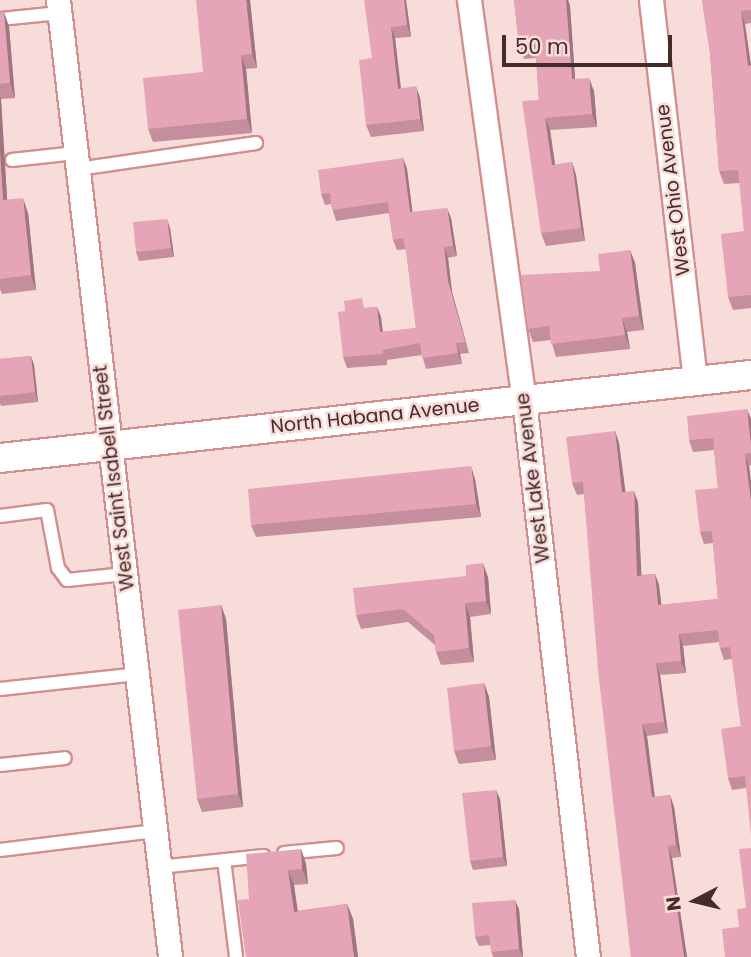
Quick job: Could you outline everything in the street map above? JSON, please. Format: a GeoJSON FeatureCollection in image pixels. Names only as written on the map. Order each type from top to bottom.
{"type":"FeatureCollection","features":[{"type":"Feature","properties":{"kind":"street","name":"West Lake Avenue"},"geometry":{"type":"LineString","coordinates":[[469,0],[524,400],[588,957]]}},
{"type":"Feature","properties":{"kind":"street","name":"West Ohio Avenue"},"geometry":{"type":"LineString","coordinates":[[651,0],[695,381]]}},
{"type":"Feature","properties":{"kind":"street","name":"West Saint Isabell Street"},"geometry":{"type":"LineString","coordinates":[[58,6],[170,957]]}},
{"type":"Feature","properties":{"kind":"street","name":"North Habana Avenue"},"geometry":{"type":"LineString","coordinates":[[0,458],[751,374]]}},
{"type":"Feature","properties":{"kind":"lane"},"geometry":{"type":"LineString","coordinates":[[0,19],[58,6]]}},
{"type":"Feature","properties":{"kind":"lane"},"geometry":{"type":"LineString","coordinates":[[12,160],[77,161],[256,144]]}},
{"type":"Feature","properties":{"kind":"lane"},"geometry":{"type":"LineString","coordinates":[[0,516],[47,510],[58,568],[66,580],[125,573]]}},
{"type":"Feature","properties":{"kind":"lane"},"geometry":{"type":"LineString","coordinates":[[0,689],[137,674]]}},
{"type":"Feature","properties":{"kind":"lane"},"geometry":{"type":"LineString","coordinates":[[0,765],[65,758]]}},
{"type":"Feature","properties":{"kind":"lane"},"geometry":{"type":"LineString","coordinates":[[0,850],[155,831]]}},
{"type":"Feature","properties":{"kind":"lane"},"geometry":{"type":"LineString","coordinates":[[159,867],[337,848]]}},
{"type":"Feature","properties":{"kind":"lane"},"geometry":{"type":"LineString","coordinates":[[224,860],[236,957]]}},
{"type":"Feature","properties":{"kind":"building"},"geometry":{"type":"Polygon","coordinates":[[[196,0],[246,0],[252,54],[241,55],[247,119],[148,129],[143,78],[203,72],[196,0]]]}},
{"type":"Feature","properties":{"kind":"building"},"geometry":{"type":"Polygon","coordinates":[[[364,0],[404,0],[407,25],[391,27],[398,89],[416,86],[420,119],[366,125],[359,60],[372,58],[364,0]]]}},
{"type":"Feature","properties":{"kind":"building"},"geometry":{"type":"Polygon","coordinates":[[[514,0],[566,0],[572,79],[589,78],[592,114],[545,118],[552,165],[572,162],[581,228],[541,233],[522,101],[539,100],[535,44],[519,46],[514,0]]]}},
{"type":"Feature","properties":{"kind":"building"},"geometry":{"type":"Polygon","coordinates":[[[702,0],[751,0],[751,10],[741,11],[748,66],[751,65],[751,295],[728,297],[721,234],[744,231],[738,170],[719,171],[710,53],[702,0]]]}},
{"type":"Feature","properties":{"kind":"building"},"geometry":{"type":"Polygon","coordinates":[[[0,12],[4,12],[10,83],[0,84],[0,12]]]}},
{"type":"Feature","properties":{"kind":"building"},"geometry":{"type":"Polygon","coordinates":[[[0,152],[3,200],[23,198],[31,275],[0,279],[0,152]]]}},
{"type":"Feature","properties":{"kind":"building"},"geometry":{"type":"Polygon","coordinates":[[[403,158],[410,212],[447,208],[453,246],[444,247],[448,281],[465,342],[456,343],[458,353],[422,358],[420,343],[383,350],[383,354],[343,357],[338,312],[345,311],[344,301],[362,298],[364,308],[377,307],[380,332],[416,328],[406,252],[403,238],[393,240],[388,202],[332,210],[330,193],[321,194],[318,170],[403,158]]]}},
{"type":"Feature","properties":{"kind":"building"},"geometry":{"type":"Polygon","coordinates":[[[167,219],[171,248],[136,252],[133,222],[167,219]]]}},
{"type":"Feature","properties":{"kind":"building"},"geometry":{"type":"Polygon","coordinates":[[[630,250],[639,316],[622,318],[625,335],[551,344],[549,326],[528,329],[521,275],[600,271],[598,254],[630,250]]]}},
{"type":"Feature","properties":{"kind":"building"},"geometry":{"type":"Polygon","coordinates":[[[31,356],[35,392],[0,396],[0,359],[31,356]]]}},
{"type":"Feature","properties":{"kind":"building"},"geometry":{"type":"Polygon","coordinates":[[[747,409],[751,445],[751,453],[745,454],[751,504],[751,835],[745,776],[728,778],[721,729],[741,726],[730,647],[720,648],[718,630],[679,634],[681,661],[656,663],[664,722],[642,724],[652,797],[670,795],[676,845],[668,846],[684,957],[631,957],[598,670],[583,482],[572,483],[566,437],[615,431],[622,492],[634,491],[637,576],[655,574],[658,605],[718,599],[712,531],[700,532],[695,490],[718,488],[713,438],[689,440],[687,416],[747,409]]]}},
{"type":"Feature","properties":{"kind":"building"},"geometry":{"type":"Polygon","coordinates":[[[471,466],[476,504],[251,525],[248,489],[471,466]]]}},
{"type":"Feature","properties":{"kind":"building"},"geometry":{"type":"Polygon","coordinates":[[[483,563],[486,601],[465,603],[469,648],[436,652],[434,635],[403,609],[356,615],[353,588],[466,576],[466,565],[483,563]]]}},
{"type":"Feature","properties":{"kind":"building"},"geometry":{"type":"Polygon","coordinates":[[[221,605],[238,794],[197,799],[178,610],[221,605]]]}},
{"type":"Feature","properties":{"kind":"building"},"geometry":{"type":"Polygon","coordinates":[[[484,683],[491,746],[454,751],[447,688],[484,683]]]}},
{"type":"Feature","properties":{"kind":"building"},"geometry":{"type":"Polygon","coordinates":[[[496,790],[503,857],[470,861],[462,793],[496,790]]]}},
{"type":"Feature","properties":{"kind":"building"},"geometry":{"type":"Polygon","coordinates":[[[751,848],[751,957],[725,957],[722,929],[739,927],[737,909],[746,908],[739,849],[751,848]]]}},
{"type":"Feature","properties":{"kind":"building"},"geometry":{"type":"Polygon","coordinates":[[[301,849],[302,869],[288,870],[294,912],[347,904],[354,957],[246,957],[238,900],[249,899],[246,854],[301,849]]]}},
{"type":"Feature","properties":{"kind":"building"},"geometry":{"type":"Polygon","coordinates":[[[515,900],[519,949],[491,952],[489,935],[475,937],[472,903],[515,900]]]}}]}
